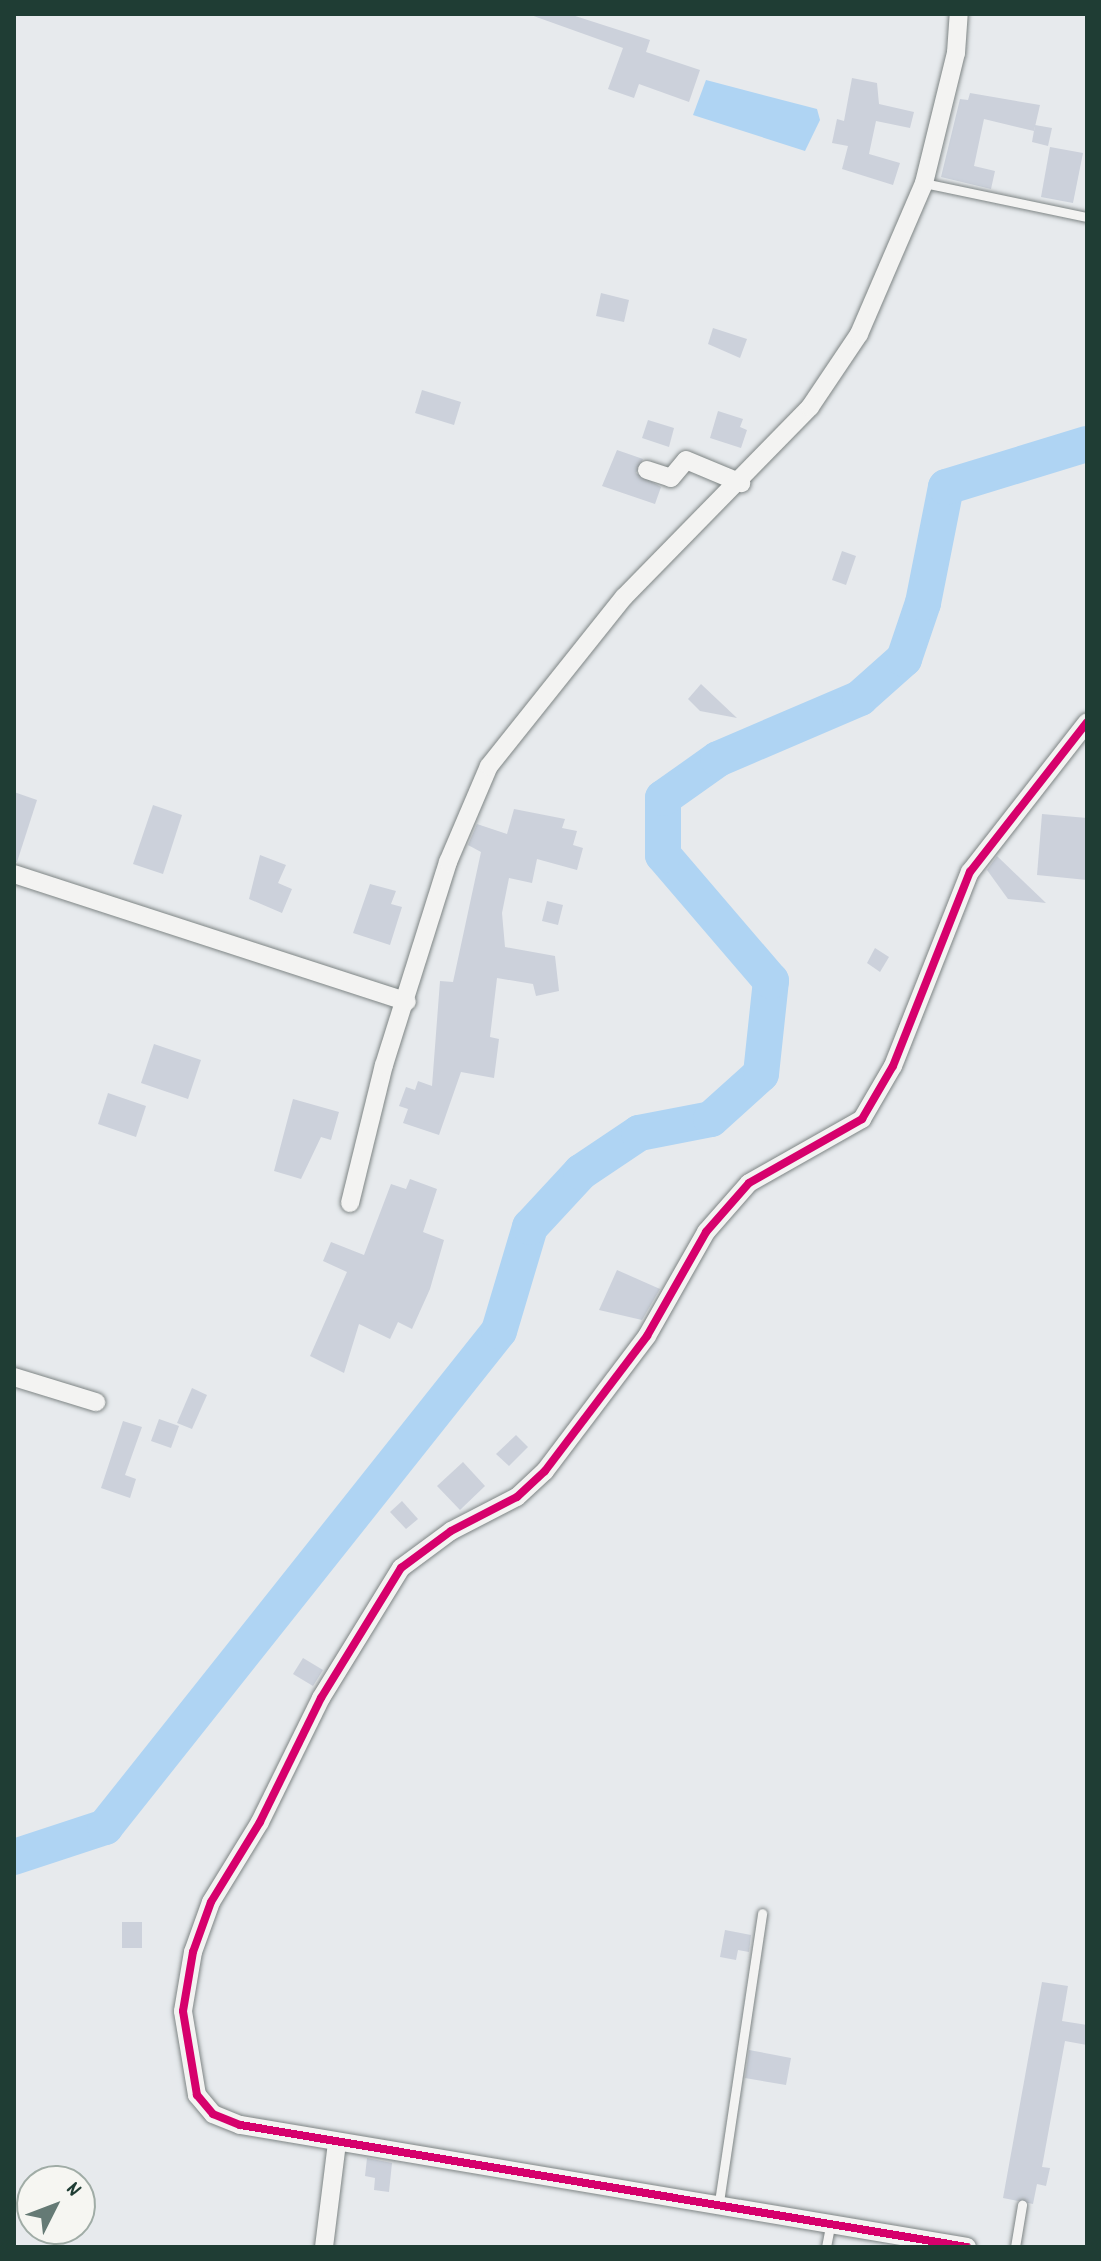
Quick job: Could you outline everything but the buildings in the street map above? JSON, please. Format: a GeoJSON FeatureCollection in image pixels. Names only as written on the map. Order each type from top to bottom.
{"type":"FeatureCollection","features":[{"type":"Feature","properties":{"kind":"street"},"geometry":{"type":"LineString","coordinates":[[350,1203],[448,862],[489,766],[624,597],[741,483],[810,407],[859,334],[924,183],[956,53],[959,14]]}},
{"type":"Feature","properties":{"kind":"street"},"geometry":{"type":"LineString","coordinates":[[647,470],[671,478],[686,460],[741,483]]}},
{"type":"Feature","properties":{"kind":"street"},"geometry":{"type":"LineString","coordinates":[[967,2247],[719,2202],[240,2125],[213,2114],[197,2095],[183,2011],[193,1952],[211,1902],[321,1698],[401,1568],[451,1531],[517,1497],[545,1471],[647,1336],[706,1232],[749,1183],[862,1119],[882,1090],[970,872],[1087,722]]}},
{"type":"Feature","properties":{"kind":"street"},"geometry":{"type":"LineString","coordinates":[[14,874],[407,1002]]}},
{"type":"Feature","properties":{"kind":"street"},"geometry":{"type":"LineString","coordinates":[[14,1377],[96,1402]]}},
{"type":"Feature","properties":{"kind":"street"},"geometry":{"type":"LineString","coordinates":[[324,2247],[337,2142]]}},
{"type":"Feature","properties":{"kind":"lane"},"geometry":{"type":"LineString","coordinates":[[924,183],[1087,217]]}},
{"type":"Feature","properties":{"kind":"lane"},"geometry":{"type":"LineString","coordinates":[[719,2202],[762,1913]]}},
{"type":"Feature","properties":{"kind":"lane"},"geometry":{"type":"LineString","coordinates":[[1015,2247],[1022,2205]]}},
{"type":"Feature","properties":{"kind":"lane"},"geometry":{"type":"LineString","coordinates":[[826,2247],[831,2222]]}},
{"type":"Feature","properties":{"kind":"water"},"geometry":{"type":"Polygon","coordinates":[[[706,80],[817,109],[820,120],[805,151],[693,115],[706,80]]]}},
{"type":"Feature","properties":{"kind":"waterway"},"geometry":{"type":"LineString","coordinates":[[14,1857],[105,1827],[499,1331],[530,1227],[581,1172],[639,1133],[711,1119],[761,1074],[771,981],[663,855],[663,798],[718,759],[860,698],[904,659],[923,603],[946,487],[1087,444]]}},
{"type":"Feature","properties":{"kind":"cycle path"},"geometry":{"type":"LineString","coordinates":[[967,2247],[240,2125],[213,2114],[197,2095],[183,2011],[193,1952],[211,1902],[260,1822],[321,1698],[401,1568],[451,1531],[517,1497],[545,1471],[647,1336],[706,1232],[749,1183],[862,1119],[893,1066],[970,872],[1087,722]]}}]}
